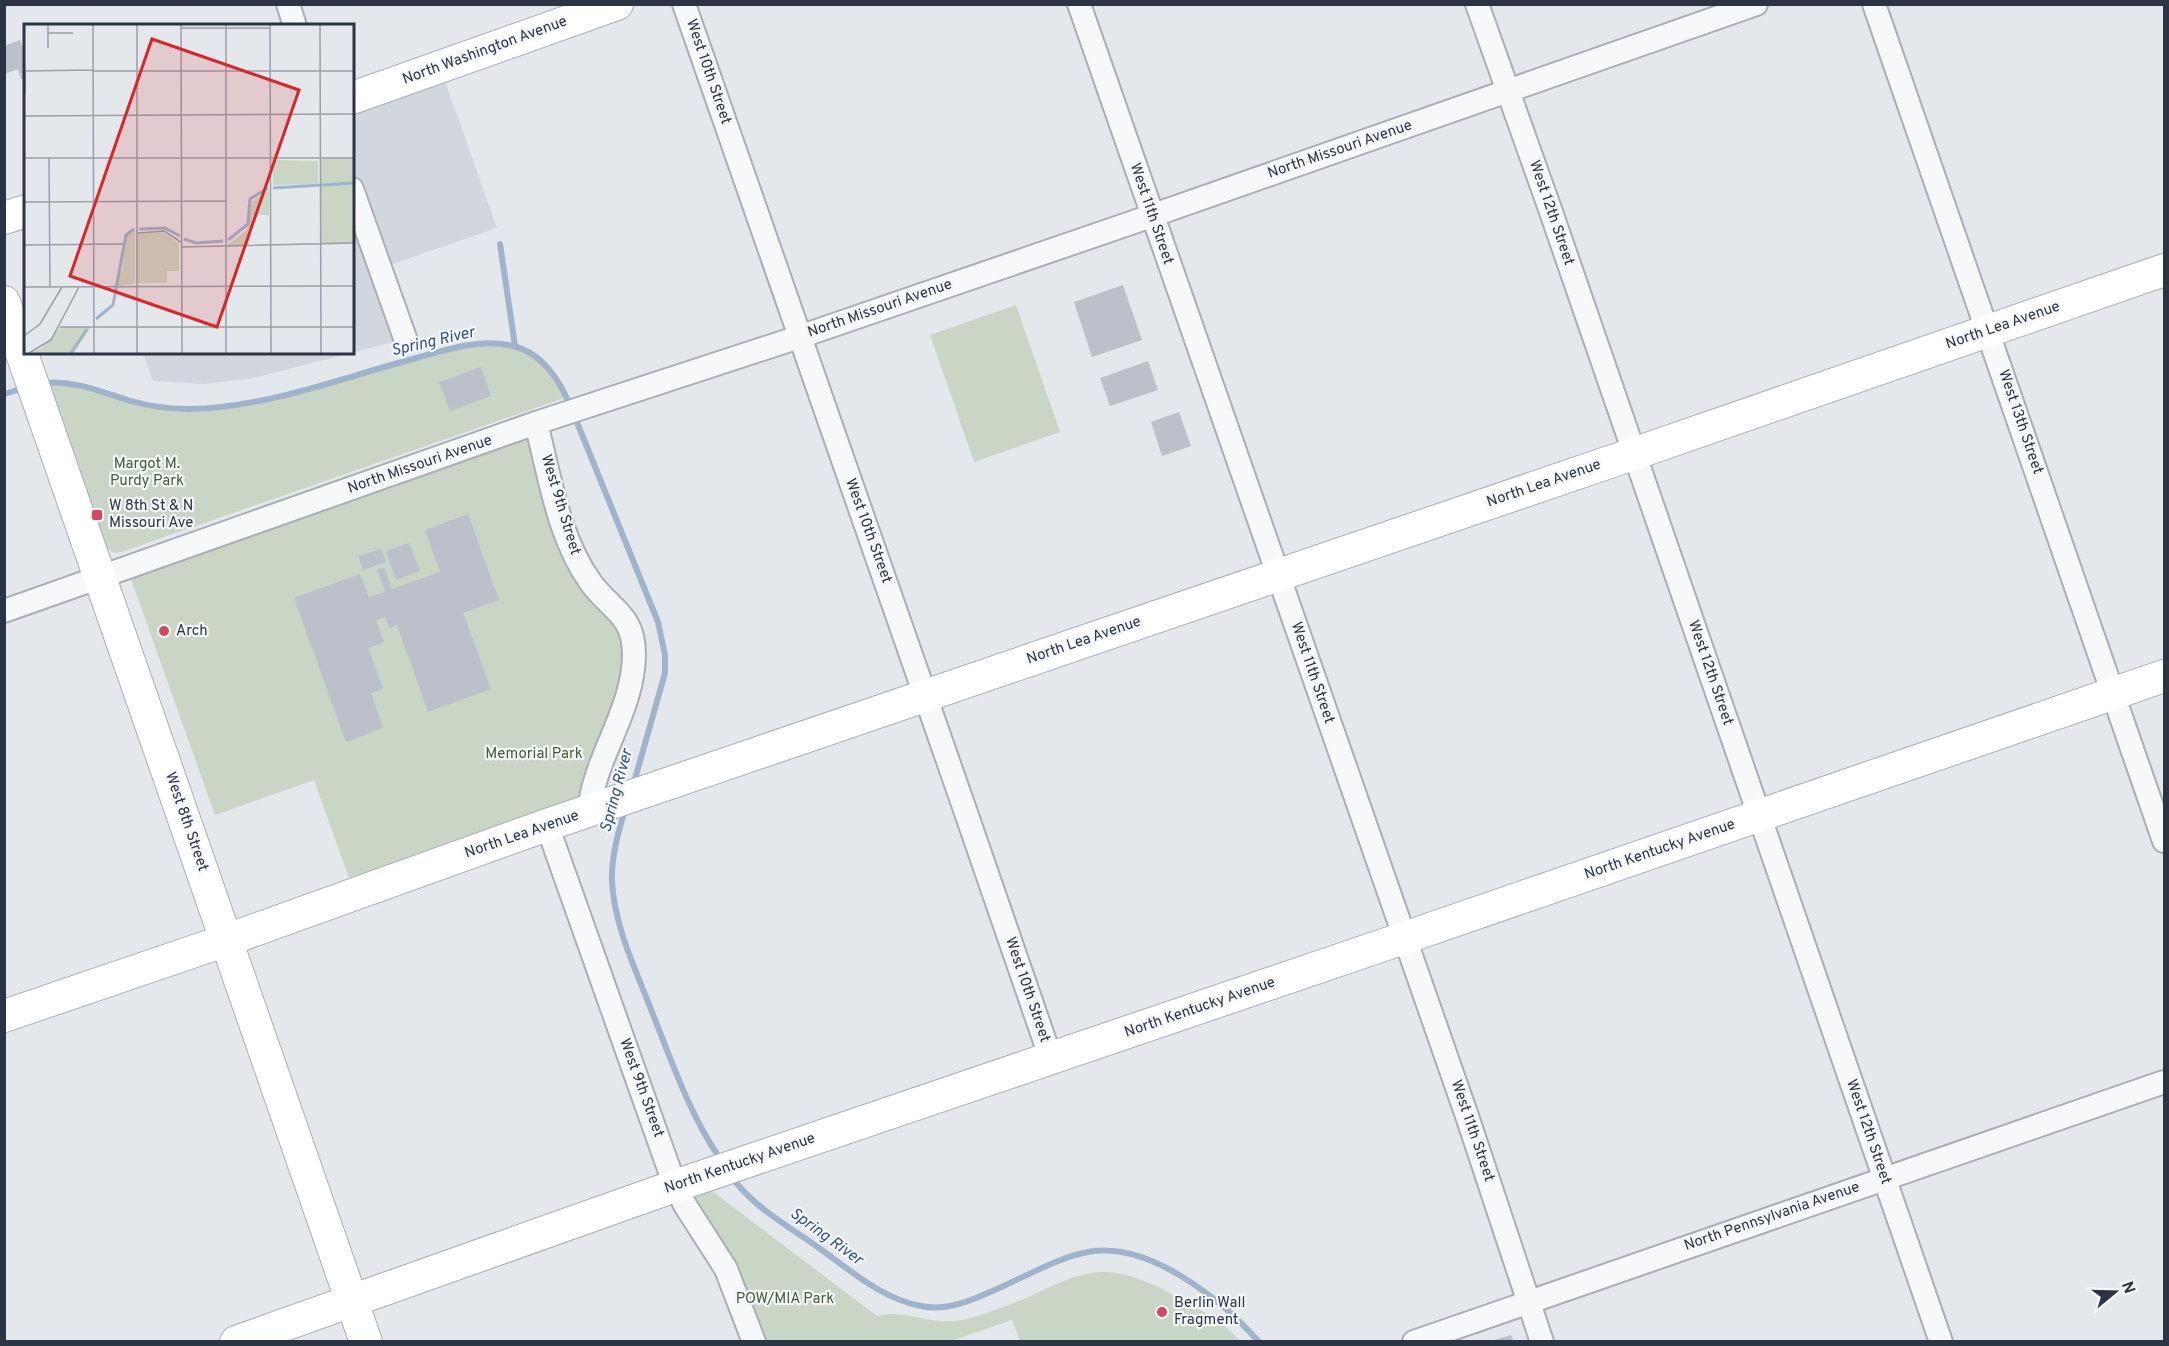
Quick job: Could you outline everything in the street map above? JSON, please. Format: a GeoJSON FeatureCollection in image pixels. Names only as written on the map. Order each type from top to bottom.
{"type":"FeatureCollection","features":[{"type":"Feature","properties":{"kind":"street"},"geometry":{"type":"LineString","coordinates":[[288,4],[294,24]]}},
{"type":"Feature","properties":{"kind":"street","name":"North Washington Avenue"},"geometry":{"type":"LineString","coordinates":[[354,97],[617,4]]}},
{"type":"Feature","properties":{"kind":"street","name":"West 10th Street"},"geometry":{"type":"LineString","coordinates":[[684,4],[1051,1059]]}},
{"type":"Feature","properties":{"kind":"street","name":"West 11th Street"},"geometry":{"type":"LineString","coordinates":[[1079,4],[1468,1119],[1542,1341]]}},
{"type":"Feature","properties":{"kind":"street","name":"West 12th Street"},"geometry":{"type":"LineString","coordinates":[[1476,4],[1760,815],[1941,1341]]}},
{"type":"Feature","properties":{"kind":"street","name":"North Missouri Avenue"},"geometry":{"type":"LineString","coordinates":[[4,611],[536,423],[799,337],[1755,4]]}},
{"type":"Feature","properties":{"kind":"street","name":"West 13th Street"},"geometry":{"type":"LineString","coordinates":[[1874,4],[2164,841]]}},
{"type":"Feature","properties":{"kind":"street"},"geometry":{"type":"LineString","coordinates":[[354,195],[405,338]]}},
{"type":"Feature","properties":{"kind":"street"},"geometry":{"type":"LineString","coordinates":[[4,218],[24,212]]}},
{"type":"Feature","properties":{"kind":"street","name":"North Lea Avenue"},"geometry":{"type":"LineString","coordinates":[[4,1016],[227,940],[548,825],[2164,270]]}},
{"type":"Feature","properties":{"kind":"street","name":"West 8th Street"},"geometry":{"type":"LineString","coordinates":[[4,302],[366,1341]]}},
{"type":"Feature","properties":{"kind":"street","name":"West 9th Street"},"geometry":{"type":"LineString","coordinates":[[536,423],[556,499],[574,555],[594,586],[624,617],[634,637],[633,674],[597,773],[596,809]]}},
{"type":"Feature","properties":{"kind":"street","name":"North Kentucky Avenue"},"geometry":{"type":"LineString","coordinates":[[236,1341],[675,1186],[2164,676]]}},
{"type":"Feature","properties":{"kind":"street","name":"West 9th Street"},"geometry":{"type":"LineString","coordinates":[[548,825],[675,1186],[726,1269],[754,1341]]}},
{"type":"Feature","properties":{"kind":"street","name":"North Pennsylvania Avenue"},"geometry":{"type":"LineString","coordinates":[[1414,1341],[2164,1082]]}},
{"type":"Feature","properties":{"kind":"shaded area"},"geometry":{"type":"Polygon","coordinates":[[[440,67],[497,228],[381,268],[405,338],[354,352],[354,98],[440,67]]]}},
{"type":"Feature","properties":{"kind":"shaded area"},"geometry":{"type":"Polygon","coordinates":[[[143,354],[347,354],[254,378],[204,384],[153,381],[143,354]]]}},
{"type":"Feature","properties":{"kind":"green space"},"geometry":{"type":"Polygon","coordinates":[[[1016,305],[1060,432],[974,462],[930,335],[1016,305]]]}},
{"type":"Feature","properties":{"kind":"green space","name":"Margot M. Purdy Park"},"geometry":{"type":"Polygon","coordinates":[[[492,343],[517,349],[538,359],[554,374],[567,397],[113,553],[103,544],[44,383],[82,385],[132,401],[163,407],[201,408],[280,396],[459,347],[492,343]]]}},
{"type":"Feature","properties":{"kind":"green space","name":"Memorial Park"},"geometry":{"type":"Polygon","coordinates":[[[536,423],[564,530],[634,637],[592,791],[576,800],[349,878],[314,780],[215,815],[127,568],[536,423]]]}},
{"type":"Feature","properties":{"kind":"green space","name":"POW/MIA Park"},"geometry":{"type":"Polygon","coordinates":[[[708,1175],[712,1191],[877,1316],[888,1314],[940,1321],[962,1320],[1006,1306],[1060,1282],[1102,1272],[1136,1278],[1167,1292],[1219,1321],[1240,1341],[1020,1341],[1012,1320],[951,1341],[754,1341],[685,1205],[708,1175]]]}},
{"type":"Feature","properties":{"kind":"building"},"geometry":{"type":"Polygon","coordinates":[[[20,40],[24,51],[24,78],[21,79],[18,69],[4,74],[4,46],[20,40]]]}},
{"type":"Feature","properties":{"kind":"building"},"geometry":{"type":"Polygon","coordinates":[[[1123,285],[1142,340],[1092,357],[1074,302],[1123,285]]]}},
{"type":"Feature","properties":{"kind":"building"},"geometry":{"type":"Polygon","coordinates":[[[1148,361],[1158,390],[1110,406],[1100,378],[1148,361]]]}},
{"type":"Feature","properties":{"kind":"building"},"geometry":{"type":"Polygon","coordinates":[[[481,367],[491,396],[450,411],[439,382],[481,367]]]}},
{"type":"Feature","properties":{"kind":"building"},"geometry":{"type":"Polygon","coordinates":[[[1179,412],[1191,446],[1162,456],[1151,422],[1179,412]]]}},
{"type":"Feature","properties":{"kind":"building"},"geometry":{"type":"Polygon","coordinates":[[[468,514],[499,600],[463,613],[491,689],[428,712],[397,625],[390,628],[385,617],[376,620],[384,642],[368,648],[383,689],[371,693],[383,728],[346,742],[294,598],[360,574],[369,597],[385,592],[377,570],[384,568],[392,589],[440,572],[425,530],[468,514]]]}},
{"type":"Feature","properties":{"kind":"building"},"geometry":{"type":"Polygon","coordinates":[[[409,543],[420,571],[396,580],[386,551],[409,543]]]}},
{"type":"Feature","properties":{"kind":"building"},"geometry":{"type":"Polygon","coordinates":[[[381,549],[386,562],[363,570],[358,556],[381,549]]]}},
{"type":"Feature","properties":{"kind":"building"},"geometry":{"type":"Polygon","coordinates":[[[1511,1335],[1514,1342],[1491,1342],[1491,1341],[1511,1335]]]}},
{"type":"Feature","properties":{"kind":"waterway"},"geometry":{"type":"LineString","coordinates":[[500,244],[515,346]]}},
{"type":"Feature","properties":{"kind":"waterway","name":"Spring River"},"geometry":{"type":"LineString","coordinates":[[43,383],[77,385],[160,407],[189,409],[216,407],[270,399],[429,354],[485,343],[513,346],[533,355],[555,377],[570,406]]}},
{"type":"Feature","properties":{"kind":"waterway","name":"Spring River"},"geometry":{"type":"LineString","coordinates":[[4,394],[24,388]]}},
{"type":"Feature","properties":{"kind":"waterway","name":"Spring River"},"geometry":{"type":"LineString","coordinates":[[574,415],[658,622],[665,655],[665,673],[633,786]]}},
{"type":"Feature","properties":{"kind":"waterway","name":"Spring River"},"geometry":{"type":"LineString","coordinates":[[625,810],[612,872],[614,897],[621,930],[681,1086],[699,1124],[721,1160]]}},
{"type":"Feature","properties":{"kind":"waterway","name":"Spring River"},"geometry":{"type":"LineString","coordinates":[[731,1176],[750,1197],[772,1215],[867,1283],[907,1302],[931,1307],[951,1306],[980,1296],[1077,1254],[1111,1251],[1135,1255],[1159,1264],[1182,1277],[1225,1308],[1259,1342]]}},
{"type":"Feature","properties":{"kind":"place","name":"W 8th St & N Missouri Ave"},"geometry":{"type":"Point","coordinates":[97,515]}},
{"type":"Feature","properties":{"kind":"place","name":"Arch"},"geometry":{"type":"Point","coordinates":[164,631]}},
{"type":"Feature","properties":{"kind":"place","name":"Berlin Wall Fragment"},"geometry":{"type":"Point","coordinates":[1162,1312]}}]}
